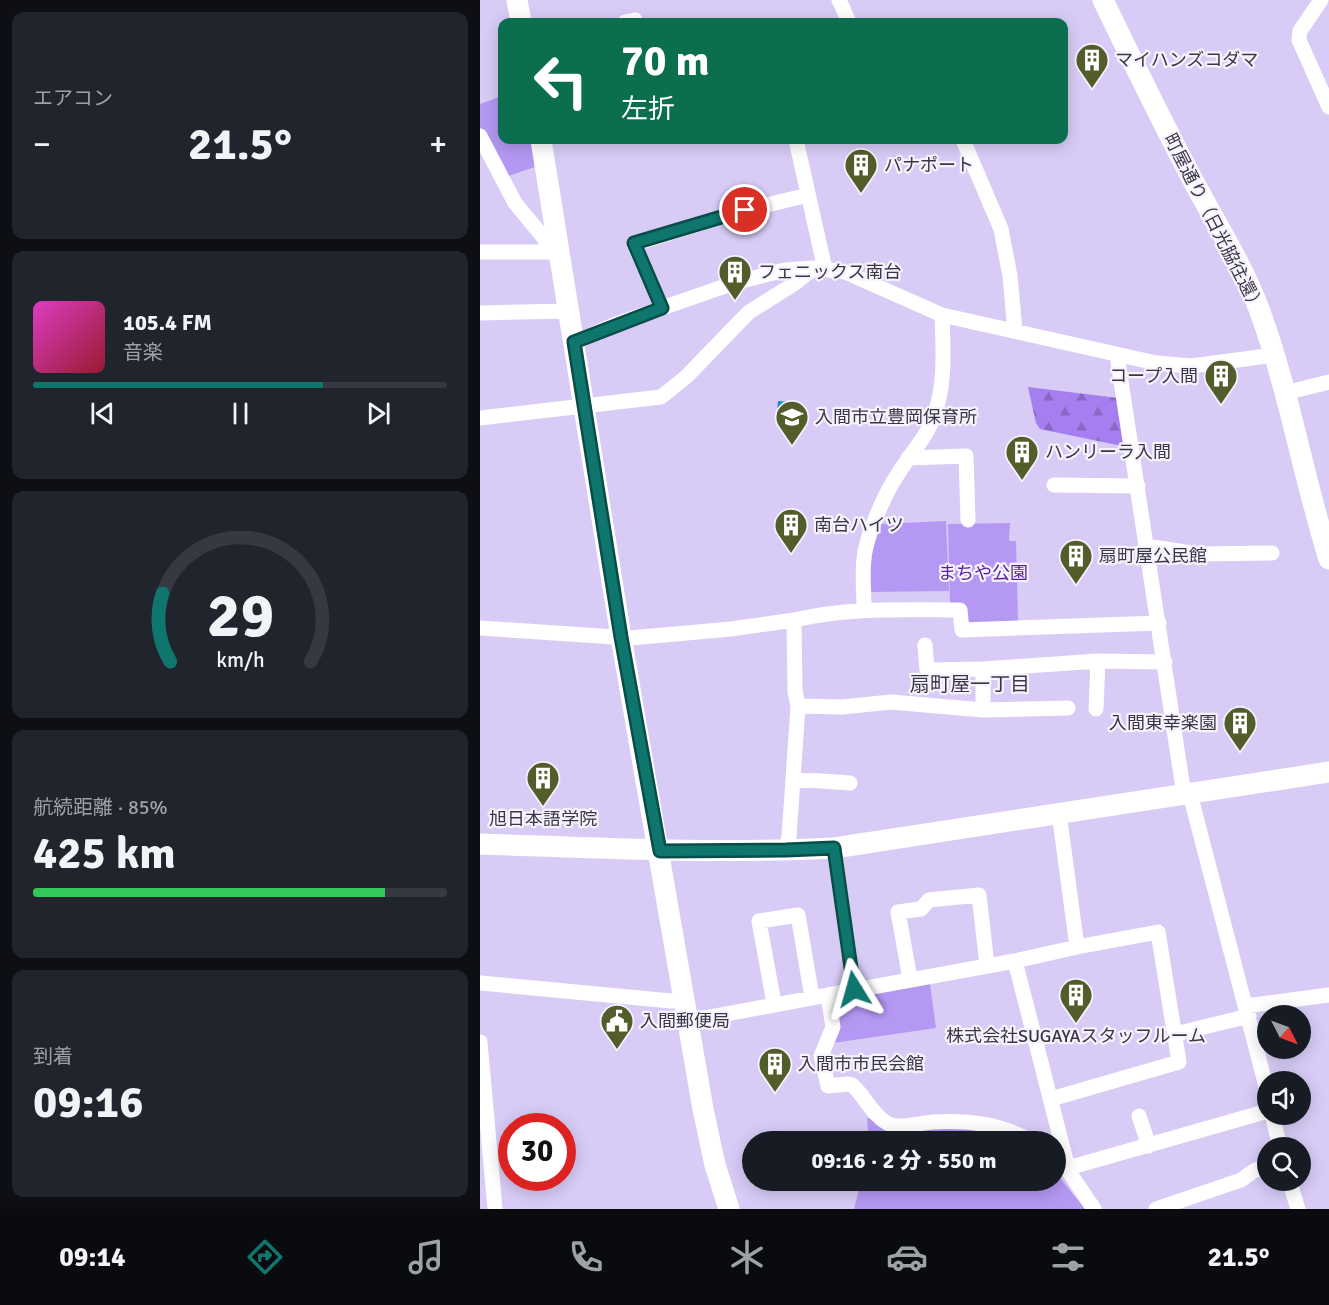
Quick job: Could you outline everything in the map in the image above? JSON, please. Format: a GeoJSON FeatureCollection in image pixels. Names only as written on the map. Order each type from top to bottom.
{"type":"FeatureCollection","features":[{"type":"Feature","properties":{"kind":"street"},"geometry":{"type":"LineString","coordinates":[[517,0],[520,18]]}},
{"type":"Feature","properties":{"kind":"street"},"geometry":{"type":"LineString","coordinates":[[839,0],[847,18]]}},
{"type":"Feature","properties":{"kind":"street","name":"町屋通り（日光脇往還）"},"geometry":{"type":"LineString","coordinates":[[1103,0],[1185,167],[1246,280],[1258,308],[1275,355],[1311,501],[1329,559]]}},
{"type":"Feature","properties":{"kind":"street"},"geometry":{"type":"LineString","coordinates":[[1321,0],[1300,31],[1299,40],[1329,108]]}},
{"type":"Feature","properties":{"kind":"street"},"geometry":{"type":"LineString","coordinates":[[480,136],[515,203],[556,252]]}},
{"type":"Feature","properties":{"kind":"street"},"geometry":{"type":"LineString","coordinates":[[542,144],[556,252],[569,310],[621,637],[688,1021],[715,1165],[729,1209]]}},
{"type":"Feature","properties":{"kind":"street"},"geometry":{"type":"LineString","coordinates":[[797,144],[820,268]]}},
{"type":"Feature","properties":{"kind":"street"},"geometry":{"type":"LineString","coordinates":[[965,144],[1001,229],[1010,276],[1015,331]]}},
{"type":"Feature","properties":{"kind":"street"},"geometry":{"type":"LineString","coordinates":[[662,308],[634,243],[727,215],[808,195]]}},
{"type":"Feature","properties":{"kind":"street"},"geometry":{"type":"LineString","coordinates":[[480,252],[556,252]]}},
{"type":"Feature","properties":{"kind":"street"},"geometry":{"type":"LineString","coordinates":[[574,342],[744,280],[785,270],[820,268],[845,272],[942,315],[1156,363],[1191,366],[1275,355]]}},
{"type":"Feature","properties":{"kind":"street"},"geometry":{"type":"LineString","coordinates":[[480,418],[662,398],[749,312],[820,268]]}},
{"type":"Feature","properties":{"kind":"street"},"geometry":{"type":"LineString","coordinates":[[480,313],[569,310]]}},
{"type":"Feature","properties":{"kind":"street"},"geometry":{"type":"LineString","coordinates":[[864,609],[866,550],[887,492],[927,431],[938,404],[944,368],[942,315]]}},
{"type":"Feature","properties":{"kind":"street"},"geometry":{"type":"LineString","coordinates":[[1118,355],[1187,794],[1262,1071]]}},
{"type":"Feature","properties":{"kind":"street"},"geometry":{"type":"LineString","coordinates":[[1285,393],[1329,382]]}},
{"type":"Feature","properties":{"kind":"street"},"geometry":{"type":"LineString","coordinates":[[908,458],[966,456],[968,520]]}},
{"type":"Feature","properties":{"kind":"street"},"geometry":{"type":"LineString","coordinates":[[1054,485],[1138,486]]}},
{"type":"Feature","properties":{"kind":"street"},"geometry":{"type":"LineString","coordinates":[[1147,546],[1197,554],[1272,553]]}},
{"type":"Feature","properties":{"kind":"street"},"geometry":{"type":"LineString","coordinates":[[480,628],[621,637],[684,634],[864,609],[960,610],[962,630],[1159,623]]}},
{"type":"Feature","properties":{"kind":"street"},"geometry":{"type":"LineString","coordinates":[[786,850],[789,837],[798,706],[795,691],[794,620]]}},
{"type":"Feature","properties":{"kind":"street"},"geometry":{"type":"LineString","coordinates":[[925,645],[927,670],[983,669],[1098,661],[1165,662]]}},
{"type":"Feature","properties":{"kind":"street"},"geometry":{"type":"LineString","coordinates":[[1095,709],[1098,661]]}},
{"type":"Feature","properties":{"kind":"street"},"geometry":{"type":"LineString","coordinates":[[983,669],[983,710]]}},
{"type":"Feature","properties":{"kind":"street"},"geometry":{"type":"LineString","coordinates":[[798,706],[842,707],[891,702],[983,710],[1068,708]]}},
{"type":"Feature","properties":{"kind":"street"},"geometry":{"type":"LineString","coordinates":[[480,844],[660,851],[834,848],[1329,772]]}},
{"type":"Feature","properties":{"kind":"street"},"geometry":{"type":"LineString","coordinates":[[793,779],[850,783]]}},
{"type":"Feature","properties":{"kind":"street"},"geometry":{"type":"LineString","coordinates":[[1059,813],[1077,947]]}},
{"type":"Feature","properties":{"kind":"street"},"geometry":{"type":"LineString","coordinates":[[834,848],[854,989]]}},
{"type":"Feature","properties":{"kind":"street"},"geometry":{"type":"LineString","coordinates":[[910,979],[898,912],[921,909],[929,900],[979,895],[987,965]]}},
{"type":"Feature","properties":{"kind":"street"},"geometry":{"type":"LineString","coordinates":[[774,1003],[759,921],[798,915],[812,997]]}},
{"type":"Feature","properties":{"kind":"street"},"geometry":{"type":"LineString","coordinates":[[688,1021],[774,1003],[1015,961],[1158,932],[1179,1062],[1051,1099]]}},
{"type":"Feature","properties":{"kind":"street"},"geometry":{"type":"LineString","coordinates":[[1015,961],[1051,1099],[1056,1131]]}},
{"type":"Feature","properties":{"kind":"street"},"geometry":{"type":"LineString","coordinates":[[480,983],[671,1001],[685,999]]}},
{"type":"Feature","properties":{"kind":"street"},"geometry":{"type":"LineString","coordinates":[[828,994],[833,1027],[821,1056],[828,1086],[848,1084],[852,1086],[887,1124],[900,1126],[934,1122],[982,1125],[1012,1131]]}},
{"type":"Feature","properties":{"kind":"street"},"geometry":{"type":"LineString","coordinates":[[1175,1034],[1247,1011],[1329,995]]}},
{"type":"Feature","properties":{"kind":"street"},"geometry":{"type":"LineString","coordinates":[[480,1042],[495,1209]]}},
{"type":"Feature","properties":{"kind":"street"},"geometry":{"type":"LineString","coordinates":[[1066,1165],[1149,1146],[1257,1115]]}},
{"type":"Feature","properties":{"kind":"street"},"geometry":{"type":"LineString","coordinates":[[1139,1116],[1149,1146]]}},
{"type":"Feature","properties":{"kind":"street"},"geometry":{"type":"LineString","coordinates":[[1066,1169],[1094,1209]]}},
{"type":"Feature","properties":{"kind":"street"},"geometry":{"type":"LineString","coordinates":[[1156,1209],[1241,1180],[1257,1170]]}},
{"type":"Feature","properties":{"kind":"street"},"geometry":{"type":"LineString","coordinates":[[1292,1191],[1298,1209]]}},
{"type":"Feature","properties":{"kind":"green space"},"geometry":{"type":"Polygon","coordinates":[[[498,97],[498,144],[532,144],[535,167],[505,177],[480,127],[480,104],[498,97]]]}},
{"type":"Feature","properties":{"kind":"green space"},"geometry":{"type":"Polygon","coordinates":[[[1028,387],[1118,398],[1127,447],[1040,429],[1036,423],[1028,387]]]}},
{"type":"Feature","properties":{"kind":"green space"},"geometry":{"type":"Polygon","coordinates":[[[946,521],[949,591],[867,592],[867,561],[879,524],[946,521]]]}},
{"type":"Feature","properties":{"kind":"green space","name":"まちや公園"},"geometry":{"type":"Polygon","coordinates":[[[1010,523],[1009,541],[1016,541],[1018,622],[971,624],[967,620],[965,604],[950,605],[948,524],[1010,523]]]}},
{"type":"Feature","properties":{"kind":"green space"},"geometry":{"type":"Polygon","coordinates":[[[930,984],[936,1028],[833,1043],[840,998],[930,984]]]}},
{"type":"Feature","properties":{"kind":"green space"},"geometry":{"type":"Polygon","coordinates":[[[867,1118],[982,1131],[868,1131],[867,1118]]]}},
{"type":"Feature","properties":{"kind":"green space"},"geometry":{"type":"Polygon","coordinates":[[[1066,1185],[1085,1209],[854,1209],[858,1191],[1066,1191],[1066,1185]]]}},
{"type":"Feature","properties":{"kind":"water"},"geometry":{"type":"Polygon","coordinates":[[[778,401],[792,402],[791,413],[777,412],[778,401]]]}},
{"type":"Feature","properties":{"kind":"place","name":"マイハンズコダマ"},"geometry":{"type":"Point","coordinates":[1092,89]}},
{"type":"Feature","properties":{"kind":"place","name":"パナポート"},"geometry":{"type":"Point","coordinates":[861,194]}},
{"type":"Feature","properties":{"kind":"place","name":"フェニックス南台"},"geometry":{"type":"Point","coordinates":[735,301]}},
{"type":"Feature","properties":{"kind":"place","name":"コープ入間"},"geometry":{"type":"Point","coordinates":[1221,405]}},
{"type":"Feature","properties":{"kind":"place","name":"入間市立豊岡保育所"},"geometry":{"type":"Point","coordinates":[792,446]}},
{"type":"Feature","properties":{"kind":"place","name":"ハンリーラ入間"},"geometry":{"type":"Point","coordinates":[1022,481]}},
{"type":"Feature","properties":{"kind":"place","name":"南台ハイツ"},"geometry":{"type":"Point","coordinates":[791,554]}},
{"type":"Feature","properties":{"kind":"place","name":"扇町屋公民館"},"geometry":{"type":"Point","coordinates":[1076,585]}},
{"type":"Feature","properties":{"kind":"place","name":"入間東幸楽園"},"geometry":{"type":"Point","coordinates":[1240,752]}},
{"type":"Feature","properties":{"kind":"place","name":"旭日本語学院"},"geometry":{"type":"Point","coordinates":[543,807]}},
{"type":"Feature","properties":{"kind":"place","name":"株式会社SUGAYAスタッフルーム"},"geometry":{"type":"Point","coordinates":[1076,1024]}},
{"type":"Feature","properties":{"kind":"place","name":"入間郵便局"},"geometry":{"type":"Point","coordinates":[617,1050]}},
{"type":"Feature","properties":{"kind":"place","name":"入間市市民会館"},"geometry":{"type":"Point","coordinates":[775,1093]}},
{"type":"Feature","properties":{"kind":"district","name":"扇町屋一丁目"},"geometry":{"type":"Point","coordinates":[970,684]}},
{"type":"Feature","properties":{"kind":"route"},"geometry":{"type":"LineString","coordinates":[[745,210],[634,243],[662,308],[574,342],[621,637],[660,851],[834,848],[854,989]]}}]}
